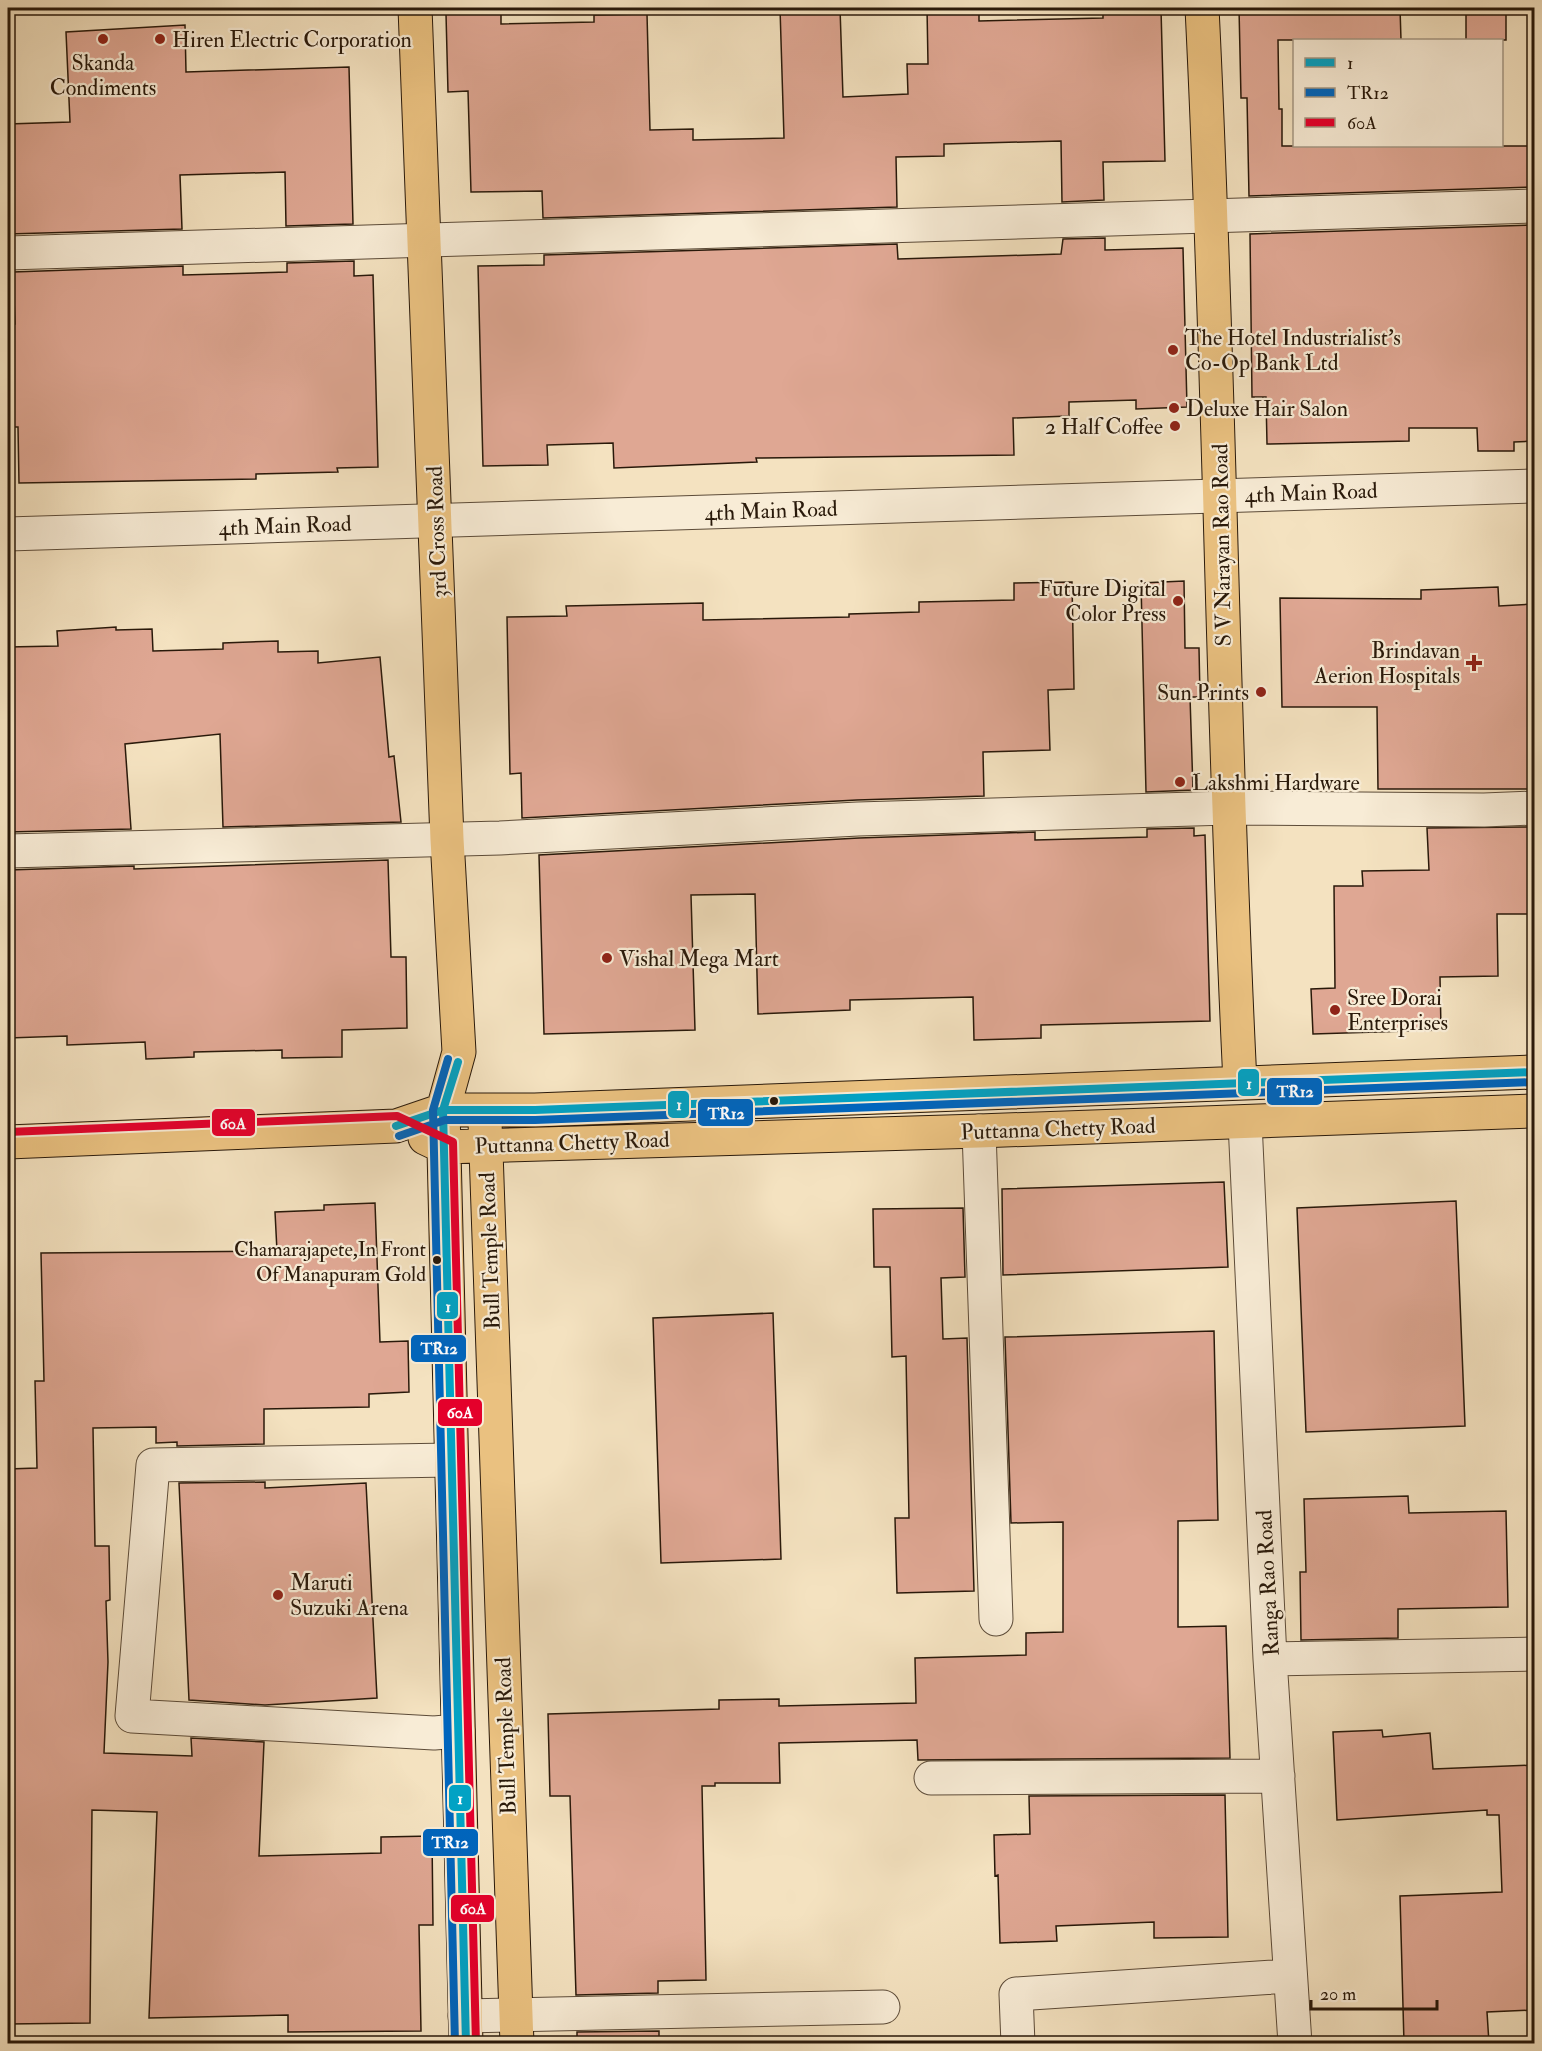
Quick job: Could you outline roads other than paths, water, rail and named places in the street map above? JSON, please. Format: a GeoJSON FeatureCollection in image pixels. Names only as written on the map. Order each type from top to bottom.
{"type":"FeatureCollection","features":[{"type":"Feature","properties":{"kind":"main road","name":"3rd Cross Road"},"geometry":{"type":"LineString","coordinates":[[415,8],[447,839],[459,1057]]}},
{"type":"Feature","properties":{"kind":"main road","name":"S V Narayan Rao Road"},"geometry":{"type":"LineString","coordinates":[[1202,8],[1213,217],[1228,808],[1240,1082]]}},
{"type":"Feature","properties":{"kind":"main road","name":"Bull Temple Road"},"geometry":{"type":"LineString","coordinates":[[459,1057],[443,1110],[465,2030]]}},
{"type":"Feature","properties":{"kind":"main road","name":"Bull Temple Road"},"geometry":{"type":"LineString","coordinates":[[459,1057],[485,1110],[516,2029]]}},
{"type":"Feature","properties":{"kind":"main road","name":"Puttanna Chetty Road"},"geometry":{"type":"LineString","coordinates":[[396,1126],[443,1110],[1534,1072]]}},
{"type":"Feature","properties":{"kind":"main road","name":"Puttanna Chetty Road"},"geometry":{"type":"LineString","coordinates":[[396,1126],[444,1147],[1534,1111]]}},
{"type":"Feature","properties":{"kind":"main road"},"geometry":{"type":"LineString","coordinates":[[8,1142],[396,1126]]}},
{"type":"Feature","properties":{"kind":"street"},"geometry":{"type":"LineString","coordinates":[[8,253],[1534,206]]}},
{"type":"Feature","properties":{"kind":"street","name":"4th Main Road"},"geometry":{"type":"LineString","coordinates":[[8,534],[1534,486]]}},
{"type":"Feature","properties":{"kind":"street"},"geometry":{"type":"LineString","coordinates":[[8,851],[447,839],[858,819],[1228,808],[1534,808]]}},
{"type":"Feature","properties":{"kind":"street","name":"Ranga Rao Road"},"geometry":{"type":"LineString","coordinates":[[1245,1122],[1270,1659],[1295,2043]]}},
{"type":"Feature","properties":{"kind":"street"},"geometry":{"type":"LineString","coordinates":[[979,1131],[996,1619]]}},
{"type":"Feature","properties":{"kind":"street"},"geometry":{"type":"LineString","coordinates":[[451,1460],[153,1465],[132,1716],[434,1733],[458,1731]]}},
{"type":"Feature","properties":{"kind":"street"},"geometry":{"type":"LineString","coordinates":[[1270,1659],[1534,1654]]}},
{"type":"Feature","properties":{"kind":"street"},"geometry":{"type":"LineString","coordinates":[[931,1778],[1278,1776]]}},
{"type":"Feature","properties":{"kind":"street"},"geometry":{"type":"LineString","coordinates":[[1017,2043],[1016,1994],[1289,1976]]}},
{"type":"Feature","properties":{"kind":"street"},"geometry":{"type":"LineString","coordinates":[[465,2030],[516,2029],[883,2007]]}},
{"type":"Feature","properties":{"kind":"place","name":"Skanda Condiments"},"geometry":{"type":"Point","coordinates":[103,39]}},
{"type":"Feature","properties":{"kind":"place","name":"Hiren Electric Corporation"},"geometry":{"type":"Point","coordinates":[160,39]}},
{"type":"Feature","properties":{"kind":"place","name":"The Hotel Industrialist's Co-Op Bank Ltd"},"geometry":{"type":"Point","coordinates":[1173,350]}},
{"type":"Feature","properties":{"kind":"place","name":"Deluxe Hair Salon"},"geometry":{"type":"Point","coordinates":[1174,408]}},
{"type":"Feature","properties":{"kind":"place","name":"2 Half Coffee"},"geometry":{"type":"Point","coordinates":[1175,426]}},
{"type":"Feature","properties":{"kind":"place","name":"Future Digital Color Press"},"geometry":{"type":"Point","coordinates":[1178,601]}},
{"type":"Feature","properties":{"kind":"place","name":"Brindavan Aerion Hospitals"},"geometry":{"type":"Point","coordinates":[1474,663]}},
{"type":"Feature","properties":{"kind":"place","name":"Sun Prints"},"geometry":{"type":"Point","coordinates":[1261,692]}},
{"type":"Feature","properties":{"kind":"place","name":"Lakshmi Hardware"},"geometry":{"type":"Point","coordinates":[1180,782]}},
{"type":"Feature","properties":{"kind":"place","name":"Vishal Mega Mart"},"geometry":{"type":"Point","coordinates":[607,958]}},
{"type":"Feature","properties":{"kind":"place","name":"Sree Dorai Enterprises"},"geometry":{"type":"Point","coordinates":[1335,1010]}},
{"type":"Feature","properties":{"kind":"place","name":"Chamarajapete,In Front Of Manapuram Gold"},"geometry":{"type":"Point","coordinates":[437,1260]}},
{"type":"Feature","properties":{"kind":"place","name":"Maruti Suzuki Arena"},"geometry":{"type":"Point","coordinates":[278,1595]}}]}
